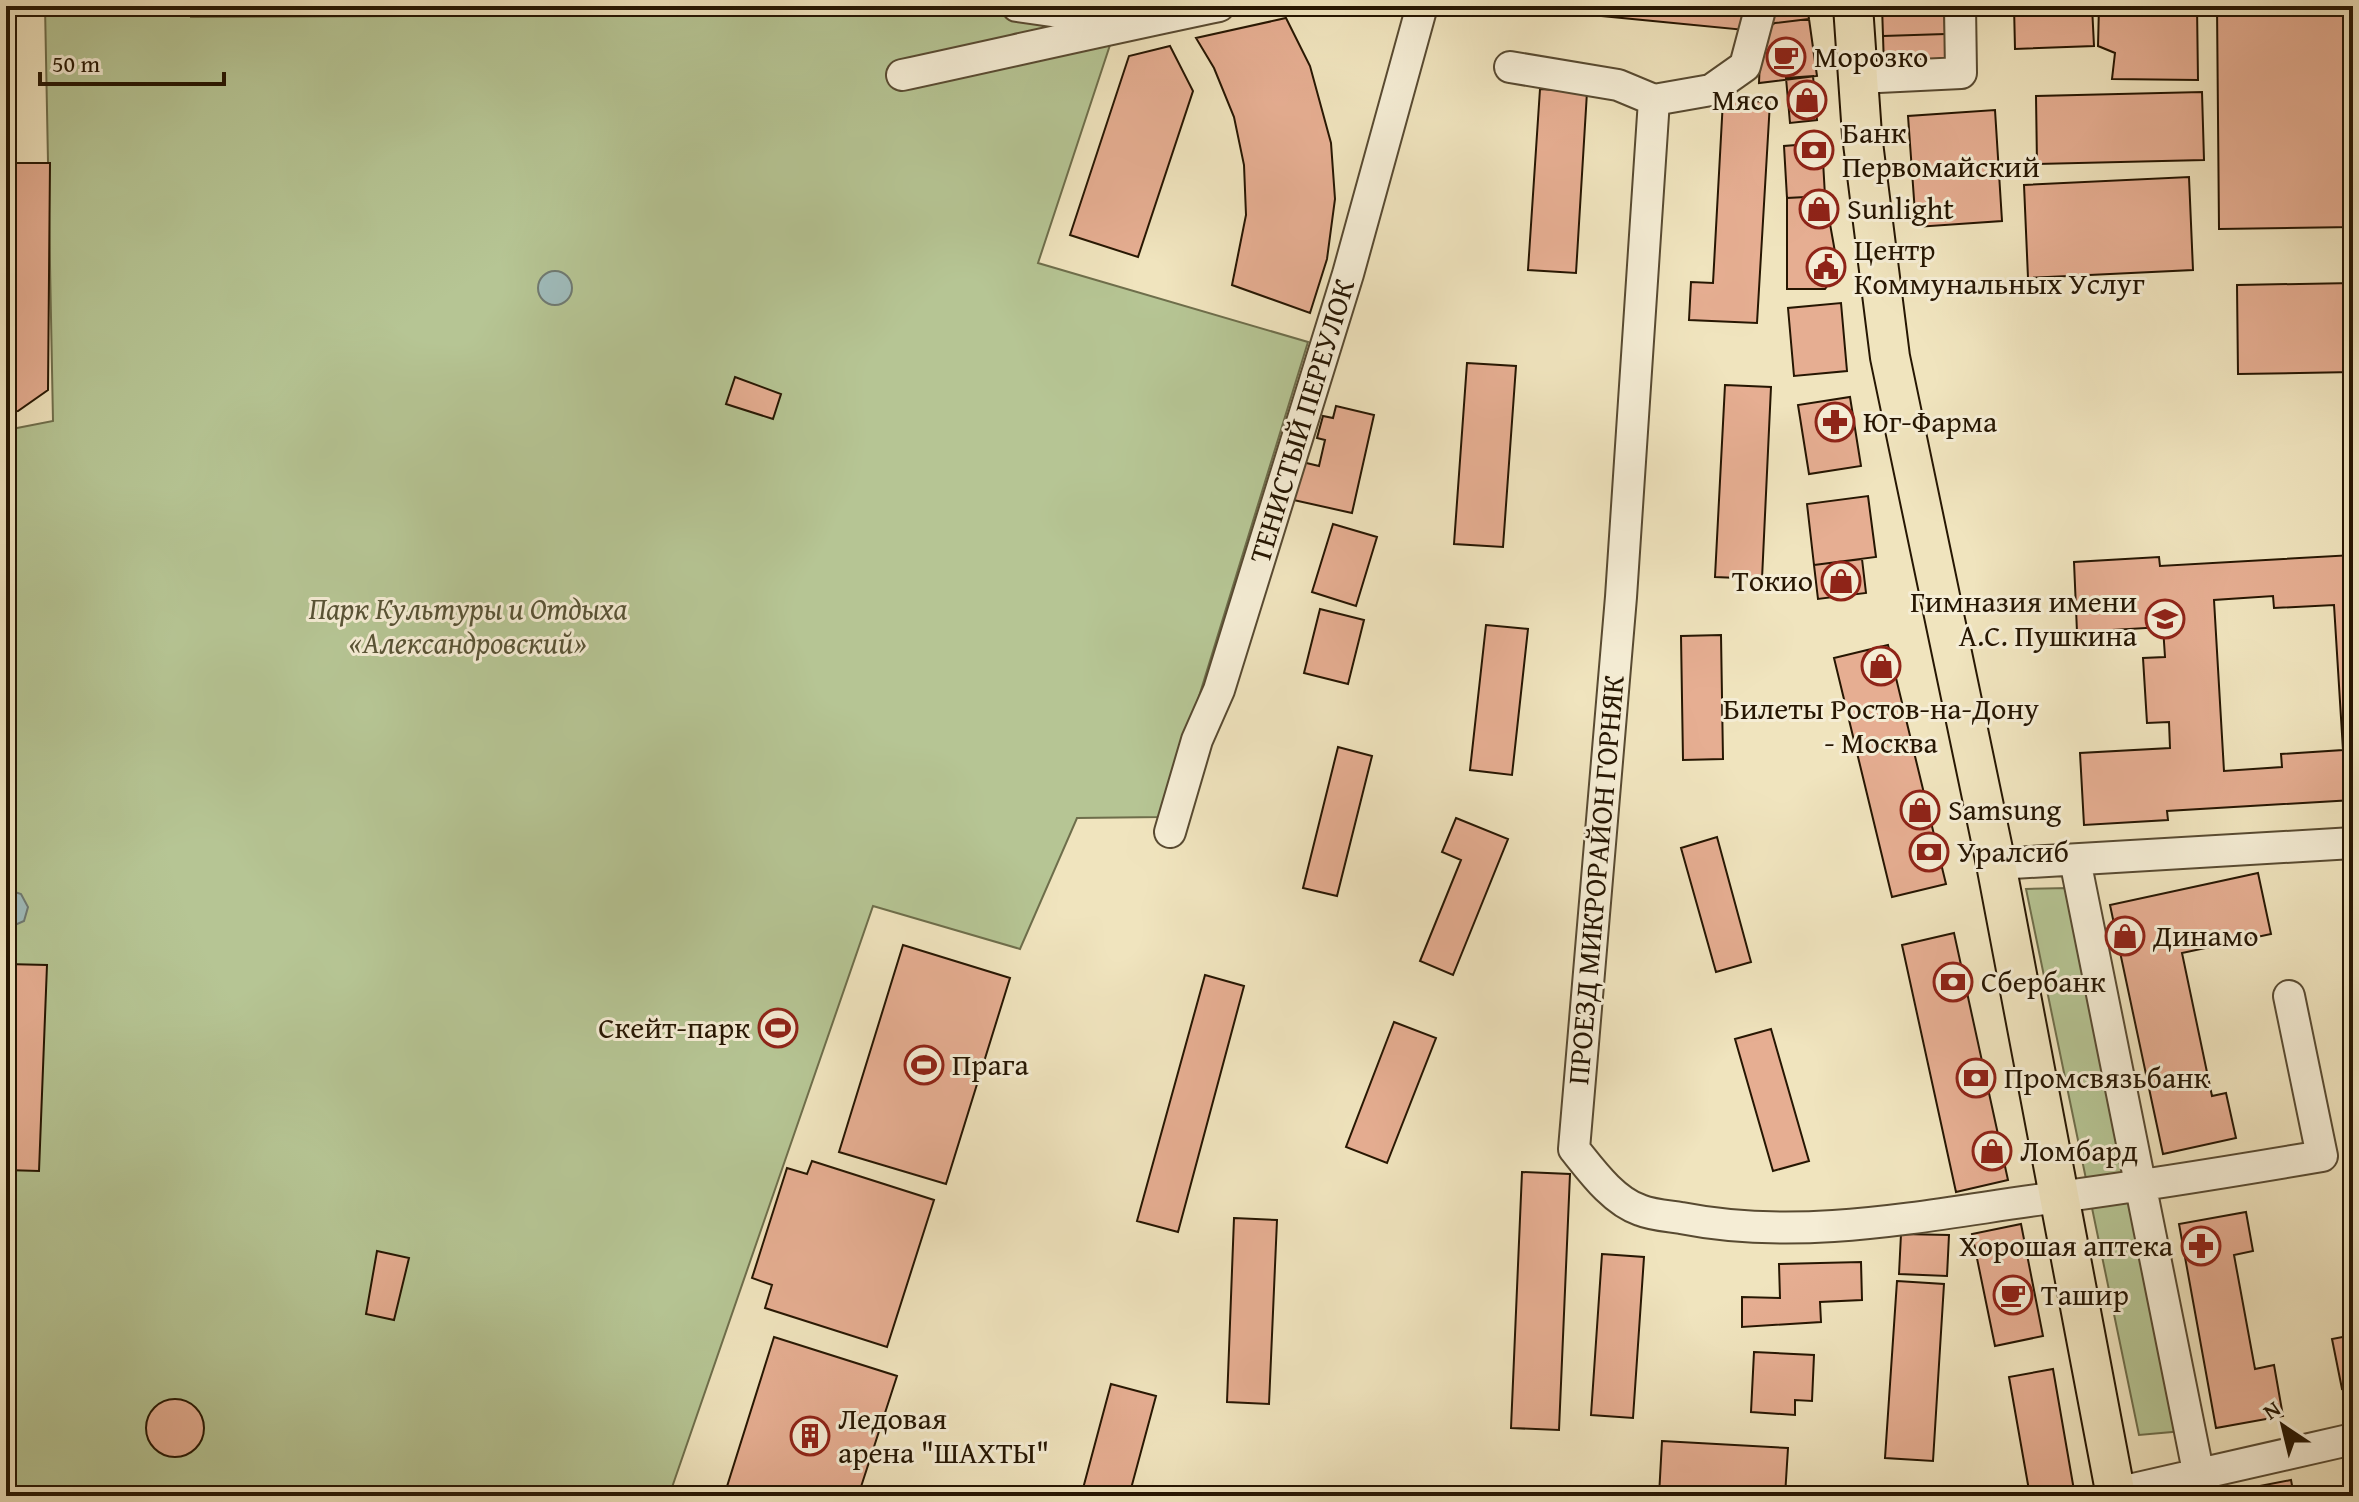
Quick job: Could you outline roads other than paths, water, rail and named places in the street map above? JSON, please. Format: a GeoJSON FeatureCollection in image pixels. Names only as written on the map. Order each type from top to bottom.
{"type":"FeatureCollection","features":[{"type":"Feature","properties":{"kind":"main road"},"geometry":{"type":"LineString","coordinates":[[1853,6],[1858,78],[1890,357],[1996,864],[2116,1495]]}},
{"type":"Feature","properties":{"kind":"street"},"geometry":{"type":"LineString","coordinates":[[1017,6],[1132,22]]}},
{"type":"Feature","properties":{"kind":"street"},"geometry":{"type":"LineString","coordinates":[[902,75],[1132,22],[1219,6]]}},
{"type":"Feature","properties":{"kind":"street","name":"ТЕНИСТЫЙ ПЕРЕУЛОК"},"geometry":{"type":"LineString","coordinates":[[1170,832],[1197,740],[1219,690],[1321,363],[1422,6]]}},
{"type":"Feature","properties":{"kind":"street"},"geometry":{"type":"LineString","coordinates":[[1510,67],[1618,85],[1654,100],[1711,90],[1745,66],[1761,6]]}},
{"type":"Feature","properties":{"kind":"street"},"geometry":{"type":"LineString","coordinates":[[1858,78],[1961,73],[1960,6]]}},
{"type":"Feature","properties":{"kind":"street","name":"ПРОЕЗД МИКРОРАЙОН ГОРНЯК"},"geometry":{"type":"LineString","coordinates":[[1654,100],[1622,581],[1574,1149],[1600,1181],[1638,1210],[1728,1227],[1851,1225],[1962,1214],[2058,1197]]}},
{"type":"Feature","properties":{"kind":"street"},"geometry":{"type":"LineString","coordinates":[[1996,864],[2353,843]]}},
{"type":"Feature","properties":{"kind":"street"},"geometry":{"type":"LineString","coordinates":[[2075,860],[2201,1485]]}},
{"type":"Feature","properties":{"kind":"street"},"geometry":{"type":"LineString","coordinates":[[2058,1197],[2141,1188],[2322,1156],[2289,996]]}},
{"type":"Feature","properties":{"kind":"street"},"geometry":{"type":"LineString","coordinates":[[2116,1495],[2201,1485],[2353,1439]]}},
{"type":"Feature","properties":{"kind":"water"},"geometry":{"type":"Polygon","coordinates":[[[555,271],[567,276],[572,288],[567,300],[555,305],[543,300],[538,288],[543,276],[555,271]]]}},
{"type":"Feature","properties":{"kind":"water"},"geometry":{"type":"Polygon","coordinates":[[[6,889],[21,894],[28,907],[24,921],[6,929],[6,889]]]}},
{"type":"Feature","properties":{"kind":"place","name":"Морозко"},"geometry":{"type":"Point","coordinates":[1786,57]}},
{"type":"Feature","properties":{"kind":"place","name":"Мясо"},"geometry":{"type":"Point","coordinates":[1807,100]}},
{"type":"Feature","properties":{"kind":"place","name":"Банк Первомайский"},"geometry":{"type":"Point","coordinates":[1814,150]}},
{"type":"Feature","properties":{"kind":"place","name":"Sunlight"},"geometry":{"type":"Point","coordinates":[1819,209]}},
{"type":"Feature","properties":{"kind":"place","name":"Центр Коммунальных Услуг"},"geometry":{"type":"Point","coordinates":[1826,267]}},
{"type":"Feature","properties":{"kind":"place","name":"Юг-Фарма"},"geometry":{"type":"Point","coordinates":[1835,422]}},
{"type":"Feature","properties":{"kind":"place","name":"Токио"},"geometry":{"type":"Point","coordinates":[1841,581]}},
{"type":"Feature","properties":{"kind":"place","name":"Гимназия имени А.С. Пушкина"},"geometry":{"type":"Point","coordinates":[2165,619]}},
{"type":"Feature","properties":{"kind":"place","name":"Билеты Ростов-на-Дону - Москва"},"geometry":{"type":"Point","coordinates":[1881,666]}},
{"type":"Feature","properties":{"kind":"place","name":"Samsung"},"geometry":{"type":"Point","coordinates":[1920,810]}},
{"type":"Feature","properties":{"kind":"place","name":"Уралсиб"},"geometry":{"type":"Point","coordinates":[1929,852]}},
{"type":"Feature","properties":{"kind":"place","name":"Динамо"},"geometry":{"type":"Point","coordinates":[2125,936]}},
{"type":"Feature","properties":{"kind":"place","name":"Сбербанк"},"geometry":{"type":"Point","coordinates":[1953,982]}},
{"type":"Feature","properties":{"kind":"place","name":"Скейт-парк"},"geometry":{"type":"Point","coordinates":[778,1028]}},
{"type":"Feature","properties":{"kind":"place","name":"Прага"},"geometry":{"type":"Point","coordinates":[924,1065]}},
{"type":"Feature","properties":{"kind":"place","name":"Промсвязьбанк"},"geometry":{"type":"Point","coordinates":[1976,1078]}},
{"type":"Feature","properties":{"kind":"place","name":"Ломбард"},"geometry":{"type":"Point","coordinates":[1992,1151]}},
{"type":"Feature","properties":{"kind":"place","name":"Хорошая аптека"},"geometry":{"type":"Point","coordinates":[2201,1246]}},
{"type":"Feature","properties":{"kind":"place","name":"Ташир"},"geometry":{"type":"Point","coordinates":[2013,1295]}},
{"type":"Feature","properties":{"kind":"place","name":"Ледовая арена \"ШАХТЫ\""},"geometry":{"type":"Point","coordinates":[810,1436]}},
{"type":"Feature","properties":{"kind":"park label","name":"Парк Культуры и Отдыха «Александровский»"},"geometry":{"type":"Point","coordinates":[468,626]}}]}
